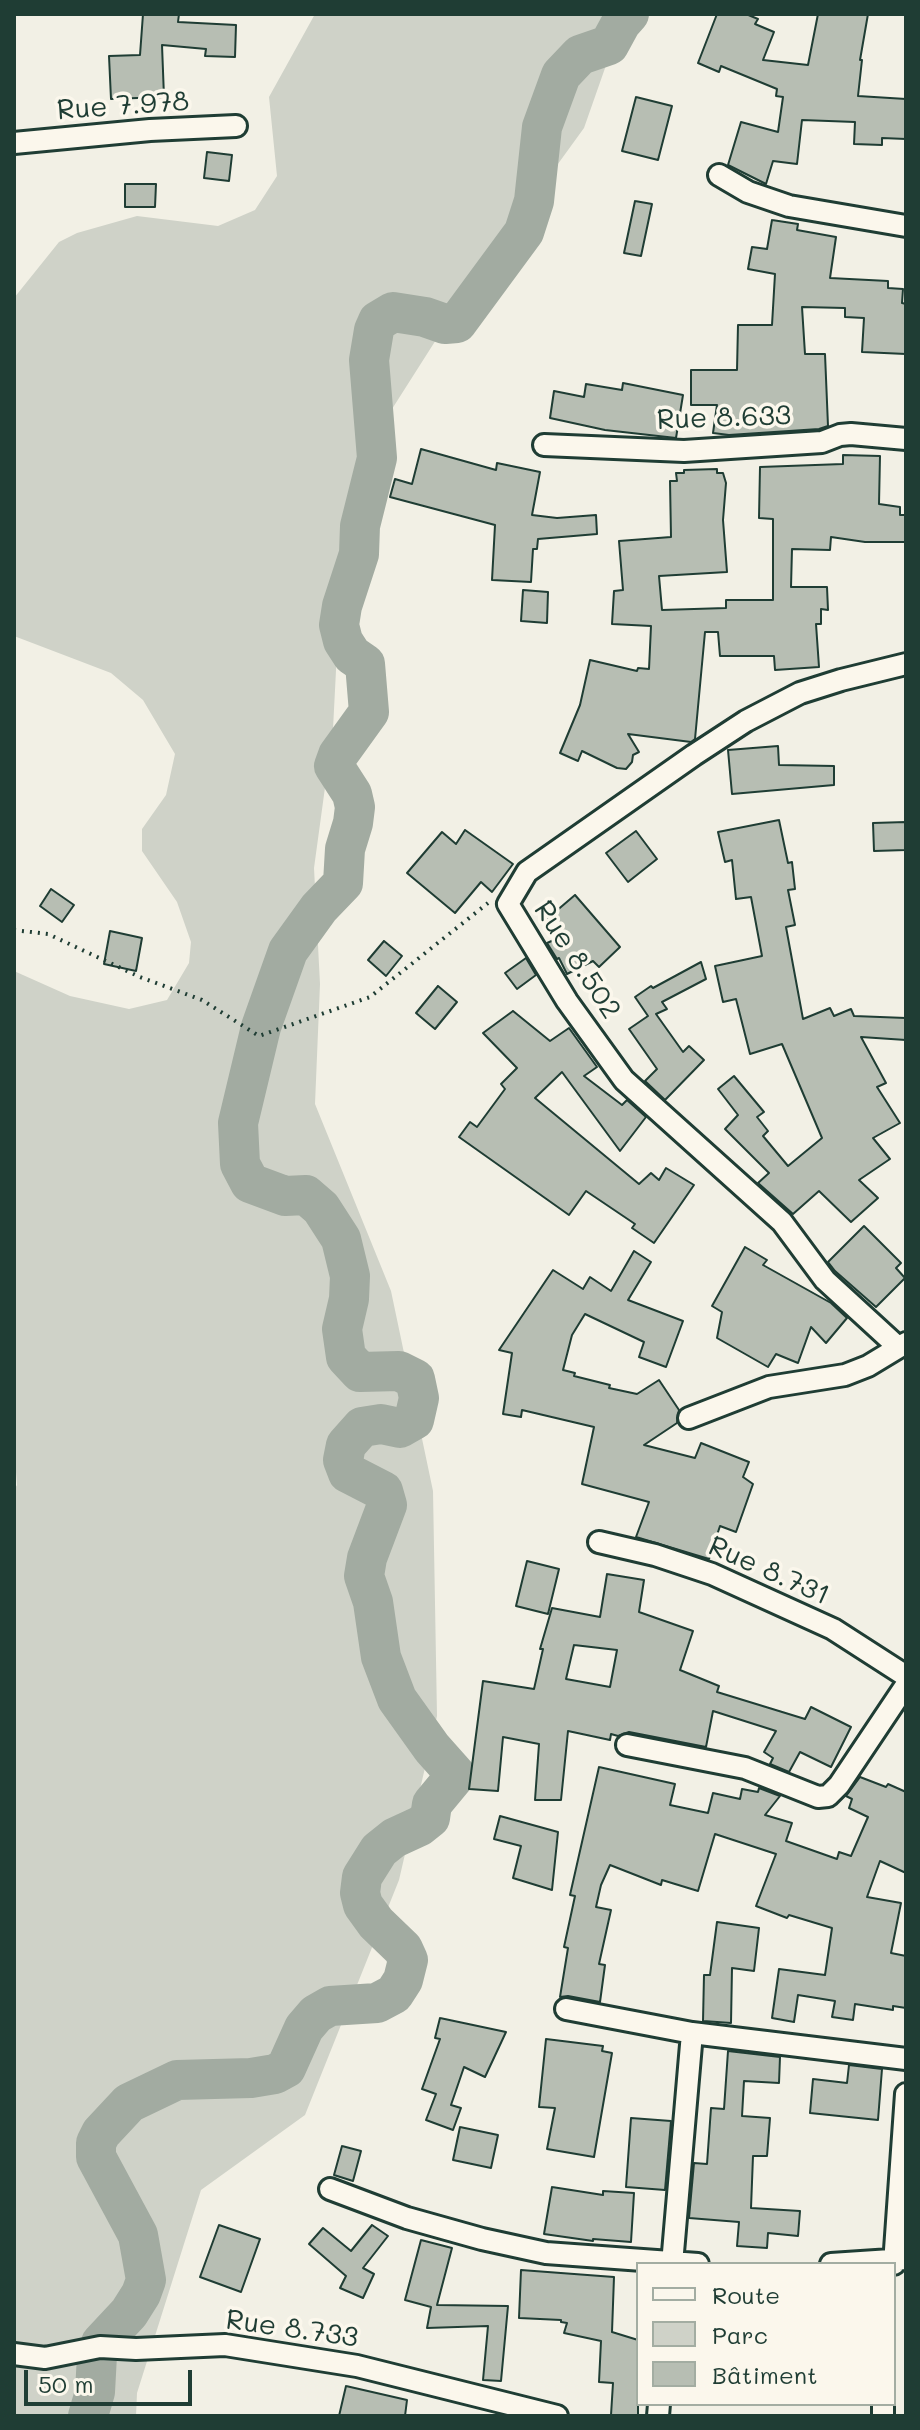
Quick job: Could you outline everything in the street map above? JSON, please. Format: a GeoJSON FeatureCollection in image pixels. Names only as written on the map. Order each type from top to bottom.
{"type":"FeatureCollection","features":[{"type":"Feature","properties":{"kind":"street","name":"Rue 7.978"},"geometry":{"type":"LineString","coordinates":[[14,143],[150,130],[236,126]]}},
{"type":"Feature","properties":{"kind":"street"},"geometry":{"type":"LineString","coordinates":[[719,175],[748,192],[789,206],[906,226]]}},
{"type":"Feature","properties":{"kind":"street","name":"Rue 8.633"},"geometry":{"type":"LineString","coordinates":[[544,445],[684,451],[822,442],[851,434],[906,439]]}},
{"type":"Feature","properties":{"kind":"street","name":"Rue 8.502"},"geometry":{"type":"LineString","coordinates":[[902,1345],[849,1305],[825,1280],[782,1222],[624,1080],[567,1001],[508,904],[527,872],[746,721],[800,693],[906,664]]}},
{"type":"Feature","properties":{"kind":"street"},"geometry":{"type":"LineString","coordinates":[[689,1418],[769,1387],[845,1375],[868,1366],[902,1345]]}},
{"type":"Feature","properties":{"kind":"street","name":"Rue 8.731"},"geometry":{"type":"LineString","coordinates":[[599,1542],[655,1555],[712,1574],[833,1629],[906,1676]]}},
{"type":"Feature","properties":{"kind":"street"},"geometry":{"type":"LineString","coordinates":[[627,1745],[745,1768],[818,1797],[828,1796],[839,1785],[906,1685]]}},
{"type":"Feature","properties":{"kind":"street"},"geometry":{"type":"LineString","coordinates":[[566,2009],[692,2033],[906,2059]]}},
{"type":"Feature","properties":{"kind":"street"},"geometry":{"type":"LineString","coordinates":[[672,2262],[692,2033]]}},
{"type":"Feature","properties":{"kind":"street"},"geometry":{"type":"LineString","coordinates":[[876,2262],[898,2261],[906,2094]]}},
{"type":"Feature","properties":{"kind":"street"},"geometry":{"type":"LineString","coordinates":[[330,2189],[407,2218],[482,2239],[546,2253],[659,2262]]}},
{"type":"Feature","properties":{"kind":"street","name":"Rue 8.733"},"geometry":{"type":"LineString","coordinates":[[14,2354],[45,2358],[100,2347],[136,2349],[225,2345],[357,2366],[557,2416]]}},
{"type":"Feature","properties":{"kind":"path"},"geometry":{"type":"LineString","coordinates":[[14,930],[48,934],[140,977],[202,1000],[259,1036],[370,997],[491,901]]}},
{"type":"Feature","properties":{"kind":"green space"},"geometry":{"type":"Polygon","coordinates":[[[315,14],[624,14],[584,128],[476,277],[392,409],[342,553],[333,729],[314,868],[320,984],[315,1104],[391,1291],[433,1491],[437,1716],[399,1880],[305,2115],[201,2190],[137,2393],[136,2416],[14,2416],[14,1490],[17,1485],[14,1446],[14,971],[70,996],[129,1009],[167,1000],[189,963],[191,942],[177,902],[142,851],[142,829],[166,795],[175,754],[143,700],[111,673],[14,636],[14,298],[59,242],[77,233],[137,216],[218,226],[255,210],[277,176],[269,97],[315,14]]]}},
{"type":"Feature","properties":{"kind":"building"},"geometry":{"type":"Polygon","coordinates":[[[143,14],[179,14],[178,22],[236,25],[235,57],[205,56],[206,49],[162,45],[164,97],[111,99],[109,56],[140,55],[143,14]]]}},
{"type":"Feature","properties":{"kind":"building"},"geometry":{"type":"Polygon","coordinates":[[[717,14],[746,14],[758,19],[755,24],[774,32],[763,60],[808,65],[818,14],[868,14],[858,96],[906,99],[906,139],[882,138],[882,145],[854,144],[855,122],[802,120],[797,164],[773,161],[766,184],[728,165],[741,122],[778,132],[783,97],[776,96],[777,89],[721,66],[719,72],[698,63],[717,14]]]}},
{"type":"Feature","properties":{"kind":"building"},"geometry":{"type":"Polygon","coordinates":[[[636,97],[672,106],[658,160],[622,151],[636,97]]]}},
{"type":"Feature","properties":{"kind":"building"},"geometry":{"type":"Polygon","coordinates":[[[207,152],[232,155],[229,181],[204,178],[207,152]]]}},
{"type":"Feature","properties":{"kind":"building"},"geometry":{"type":"Polygon","coordinates":[[[125,184],[156,184],[155,207],[125,207],[125,184]]]}},
{"type":"Feature","properties":{"kind":"building"},"geometry":{"type":"Polygon","coordinates":[[[635,201],[652,204],[641,256],[624,253],[635,201]]]}},
{"type":"Feature","properties":{"kind":"building"},"geometry":{"type":"Polygon","coordinates":[[[772,220],[798,224],[797,230],[836,237],[830,278],[888,281],[888,288],[903,289],[906,354],[862,352],[864,318],[845,317],[845,308],[802,307],[805,354],[825,354],[828,426],[729,435],[713,433],[717,405],[691,405],[691,370],[737,370],[738,325],[772,325],[775,274],[748,269],[752,247],[767,249],[772,220]]]}},
{"type":"Feature","properties":{"kind":"building"},"geometry":{"type":"Polygon","coordinates":[[[623,383],[683,395],[676,438],[605,430],[550,418],[554,391],[584,397],[586,384],[622,390],[623,383]]]}},
{"type":"Feature","properties":{"kind":"building"},"geometry":{"type":"Polygon","coordinates":[[[421,449],[496,470],[497,463],[540,472],[532,515],[557,518],[596,515],[597,534],[538,539],[537,549],[533,549],[531,582],[492,580],[495,525],[390,497],[395,479],[412,484],[421,449]]]}},
{"type":"Feature","properties":{"kind":"building"},"geometry":{"type":"Polygon","coordinates":[[[843,455],[880,456],[879,504],[900,507],[900,515],[906,515],[906,542],[865,542],[831,537],[830,550],[792,549],[791,587],[827,587],[828,610],[821,609],[821,624],[816,624],[819,667],[775,670],[774,656],[720,656],[718,632],[705,632],[695,739],[691,742],[628,734],[639,752],[633,755],[626,769],[617,768],[582,751],[578,761],[560,753],[580,705],[590,660],[637,671],[638,668],[649,669],[651,626],[612,624],[614,591],[623,590],[619,541],[671,537],[670,481],[677,481],[676,473],[717,469],[717,473],[723,473],[726,483],[723,520],[727,572],[659,576],[662,610],[726,608],[726,600],[773,600],[773,519],[759,518],[760,467],[843,464],[843,455]]]}},
{"type":"Feature","properties":{"kind":"building"},"geometry":{"type":"Polygon","coordinates":[[[523,590],[548,592],[547,623],[521,621],[523,590]]]}},
{"type":"Feature","properties":{"kind":"building"},"geometry":{"type":"Polygon","coordinates":[[[778,746],[779,765],[834,766],[834,785],[732,794],[728,750],[778,746]]]}},
{"type":"Feature","properties":{"kind":"building"},"geometry":{"type":"Polygon","coordinates":[[[779,820],[788,863],[792,862],[795,889],[788,890],[795,925],[786,927],[803,1019],[830,1008],[834,1016],[851,1009],[854,1016],[906,1018],[906,1040],[861,1037],[886,1083],[877,1087],[900,1123],[873,1138],[890,1159],[859,1180],[878,1198],[851,1222],[819,1191],[793,1214],[758,1183],[769,1173],[725,1129],[738,1115],[718,1089],[734,1076],[764,1112],[757,1117],[768,1131],[763,1136],[788,1166],[822,1138],[782,1044],[750,1054],[736,999],[723,1002],[715,966],[762,956],[751,897],[736,899],[732,860],[725,862],[718,832],[779,820]]]}},
{"type":"Feature","properties":{"kind":"building"},"geometry":{"type":"Polygon","coordinates":[[[906,822],[906,850],[874,851],[873,823],[906,822]]]}},
{"type":"Feature","properties":{"kind":"building"},"geometry":{"type":"Polygon","coordinates":[[[465,830],[513,864],[492,892],[481,882],[455,913],[407,873],[442,832],[456,844],[465,830]]]}},
{"type":"Feature","properties":{"kind":"building"},"geometry":{"type":"Polygon","coordinates":[[[636,831],[657,859],[628,882],[606,853],[636,831]]]}},
{"type":"Feature","properties":{"kind":"building"},"geometry":{"type":"Polygon","coordinates":[[[51,889],[74,905],[62,922],[40,906],[51,889]]]}},
{"type":"Feature","properties":{"kind":"building"},"geometry":{"type":"Polygon","coordinates":[[[575,895],[620,947],[599,967],[593,961],[567,974],[547,943],[561,937],[548,918],[575,895]]]}},
{"type":"Feature","properties":{"kind":"building"},"geometry":{"type":"Polygon","coordinates":[[[110,931],[142,938],[136,971],[104,964],[110,931]]]}},
{"type":"Feature","properties":{"kind":"building"},"geometry":{"type":"Polygon","coordinates":[[[384,941],[402,956],[386,976],[368,960],[384,941]]]}},
{"type":"Feature","properties":{"kind":"building"},"geometry":{"type":"Polygon","coordinates":[[[526,958],[536,975],[517,989],[505,973],[526,958]]]}},
{"type":"Feature","properties":{"kind":"building"},"geometry":{"type":"Polygon","coordinates":[[[701,962],[706,979],[662,1002],[667,1009],[656,1014],[683,1052],[689,1046],[704,1060],[665,1100],[645,1081],[657,1069],[629,1029],[648,1016],[635,997],[701,962]]]}},
{"type":"Feature","properties":{"kind":"building"},"geometry":{"type":"Polygon","coordinates":[[[438,986],[457,1002],[435,1029],[416,1013],[438,986]]]}},
{"type":"Feature","properties":{"kind":"building"},"geometry":{"type":"Polygon","coordinates":[[[513,1011],[550,1041],[569,1028],[597,1067],[584,1076],[622,1105],[627,1100],[646,1117],[620,1151],[562,1072],[535,1098],[639,1184],[651,1173],[659,1180],[666,1168],[694,1185],[654,1243],[632,1228],[635,1224],[586,1191],[569,1215],[459,1137],[470,1122],[477,1127],[505,1089],[501,1084],[517,1068],[483,1033],[513,1011]]]}},
{"type":"Feature","properties":{"kind":"building"},"geometry":{"type":"Polygon","coordinates":[[[864,1226],[901,1263],[896,1268],[905,1278],[876,1307],[828,1262],[864,1226]]]}},
{"type":"Feature","properties":{"kind":"building"},"geometry":{"type":"Polygon","coordinates":[[[745,1247],[767,1260],[763,1265],[831,1303],[847,1318],[826,1343],[811,1327],[798,1363],[776,1354],[768,1367],[717,1338],[722,1312],[712,1306],[745,1247]]]}},
{"type":"Feature","properties":{"kind":"building"},"geometry":{"type":"Polygon","coordinates":[[[634,1251],[651,1262],[628,1300],[683,1321],[666,1367],[639,1357],[644,1342],[585,1314],[572,1335],[563,1370],[610,1385],[609,1388],[637,1394],[659,1380],[679,1410],[677,1423],[644,1445],[695,1458],[701,1443],[749,1462],[743,1477],[753,1484],[736,1532],[720,1526],[709,1559],[636,1537],[649,1502],[582,1484],[594,1427],[522,1410],[521,1417],[503,1414],[512,1353],[499,1350],[553,1270],[583,1289],[590,1277],[611,1291],[634,1251]]]}},
{"type":"Feature","properties":{"kind":"building"},"geometry":{"type":"Polygon","coordinates":[[[527,1561],[559,1569],[548,1614],[516,1606],[527,1561]]]}},
{"type":"Feature","properties":{"kind":"building"},"geometry":{"type":"Polygon","coordinates":[[[607,1574],[644,1580],[639,1612],[693,1631],[680,1670],[719,1686],[717,1692],[805,1719],[811,1707],[851,1727],[831,1767],[800,1752],[789,1772],[770,1764],[773,1758],[764,1752],[776,1731],[713,1711],[706,1747],[629,1732],[618,1736],[611,1734],[610,1740],[568,1731],[561,1800],[535,1800],[539,1744],[503,1737],[498,1791],[469,1789],[483,1681],[534,1689],[543,1649],[540,1649],[552,1608],[600,1617],[607,1574]],[[574,1645],[566,1679],[610,1687],[617,1650],[574,1645]]]}},
{"type":"Feature","properties":{"kind":"building"},"geometry":{"type":"Polygon","coordinates":[[[599,1767],[675,1784],[670,1805],[708,1813],[713,1793],[740,1799],[742,1789],[758,1792],[759,1788],[780,1796],[765,1815],[792,1823],[786,1841],[837,1859],[839,1852],[851,1856],[868,1817],[849,1808],[852,1799],[846,1796],[860,1777],[906,1792],[906,1873],[880,1861],[867,1897],[901,1903],[891,1953],[906,1956],[906,2008],[893,2006],[893,2010],[855,2004],[853,2020],[832,2017],[835,2001],[798,1995],[794,2022],[772,2018],[779,1969],[825,1975],[832,1928],[789,1915],[787,1918],[756,1906],[776,1854],[715,1834],[698,1891],[662,1880],[661,1885],[610,1865],[596,1907],[611,1910],[599,1964],[605,1965],[600,2002],[560,1997],[568,1948],[564,1947],[575,1896],[570,1895],[599,1767]]]}},
{"type":"Feature","properties":{"kind":"building"},"geometry":{"type":"Polygon","coordinates":[[[500,1816],[558,1832],[552,1890],[513,1878],[521,1846],[494,1839],[500,1816]]]}},
{"type":"Feature","properties":{"kind":"building"},"geometry":{"type":"Polygon","coordinates":[[[717,1922],[759,1928],[754,1971],[732,1968],[731,2023],[703,2021],[704,1975],[710,1975],[717,1922]]]}},
{"type":"Feature","properties":{"kind":"building"},"geometry":{"type":"Polygon","coordinates":[[[440,2018],[506,2032],[485,2077],[464,2067],[451,2105],[461,2108],[453,2130],[426,2120],[436,2094],[422,2089],[440,2039],[435,2038],[440,2018]]]}},
{"type":"Feature","properties":{"kind":"building"},"geometry":{"type":"Polygon","coordinates":[[[546,2039],[603,2046],[602,2051],[612,2053],[594,2157],[547,2149],[555,2108],[539,2107],[546,2039]]]}},
{"type":"Feature","properties":{"kind":"building"},"geometry":{"type":"Polygon","coordinates":[[[728,2051],[780,2057],[779,2083],[744,2081],[742,2116],[770,2118],[767,2156],[753,2156],[751,2208],[800,2211],[798,2236],[768,2233],[767,2248],[737,2246],[739,2222],[689,2218],[694,2163],[707,2164],[711,2108],[724,2109],[728,2051]]]}},
{"type":"Feature","properties":{"kind":"building"},"geometry":{"type":"Polygon","coordinates":[[[849,2065],[882,2069],[878,2120],[810,2113],[813,2079],[847,2083],[849,2065]]]}},
{"type":"Feature","properties":{"kind":"building"},"geometry":{"type":"Polygon","coordinates":[[[631,2118],[671,2121],[665,2190],[626,2187],[631,2118]]]}},
{"type":"Feature","properties":{"kind":"building"},"geometry":{"type":"Polygon","coordinates":[[[460,2127],[498,2135],[491,2168],[453,2160],[460,2127]]]}},
{"type":"Feature","properties":{"kind":"building"},"geometry":{"type":"Polygon","coordinates":[[[342,2146],[361,2151],[353,2181],[334,2175],[342,2146]]]}},
{"type":"Feature","properties":{"kind":"building"},"geometry":{"type":"Polygon","coordinates":[[[552,2187],[603,2195],[603,2191],[634,2193],[631,2242],[593,2241],[544,2234],[552,2187]]]}},
{"type":"Feature","properties":{"kind":"building"},"geometry":{"type":"Polygon","coordinates":[[[219,2225],[260,2239],[241,2292],[200,2277],[219,2225]]]}},
{"type":"Feature","properties":{"kind":"building"},"geometry":{"type":"Polygon","coordinates":[[[372,2225],[388,2236],[363,2268],[374,2274],[363,2298],[340,2288],[346,2276],[309,2244],[323,2228],[351,2251],[372,2225]]]}},
{"type":"Feature","properties":{"kind":"building"},"geometry":{"type":"Polygon","coordinates":[[[421,2240],[452,2248],[437,2305],[508,2306],[501,2381],[483,2380],[488,2326],[427,2328],[431,2307],[405,2300],[421,2240]]]}},
{"type":"Feature","properties":{"kind":"building"},"geometry":{"type":"Polygon","coordinates":[[[521,2270],[614,2277],[612,2332],[636,2339],[638,2416],[611,2415],[613,2383],[599,2382],[601,2341],[564,2333],[567,2323],[561,2320],[519,2318],[521,2270]]]}},
{"type":"Feature","properties":{"kind":"building"},"geometry":{"type":"Polygon","coordinates":[[[346,2386],[407,2400],[405,2416],[339,2416],[346,2386]]]}},
{"type":"Feature","properties":{"kind":"waterway"},"geometry":{"type":"LineString","coordinates":[[88,2416],[95,2392],[97,2355],[101,2343],[129,2313],[146,2280],[138,2235],[96,2157],[96,2143],[101,2133],[129,2103],[177,2080],[251,2078],[275,2074],[286,2068],[304,2028],[316,2014],[330,2006],[377,2003],[394,1994],[403,1980],[408,1960],[403,1949],[376,1923],[363,1905],[360,1893],[362,1877],[379,1850],[430,1818],[432,1804],[456,1775],[432,1748],[397,1699],[381,1657],[373,1602],[364,1576],[367,1558],[387,1505],[383,1491],[348,1473],[343,1460],[346,1445],[362,1427],[381,1424],[400,1428],[414,1420],[419,1398],[415,1379],[399,1371],[360,1372],[346,1357],[342,1329],[349,1299],[350,1276],[341,1239],[321,1208],[306,1195],[285,1196],[250,1183],[240,1164],[238,1123],[261,1027],[288,951],[319,908],[343,883],[345,849],[355,807],[352,794],[334,766],[338,755],[369,712],[365,664],[352,655],[343,641],[339,625],[359,554],[360,526],[377,458],[369,360],[374,330],[378,321],[393,312],[445,324],[457,323],[524,232],[534,201],[542,127],[561,75],[580,55],[609,45],[629,14]]}}]}
